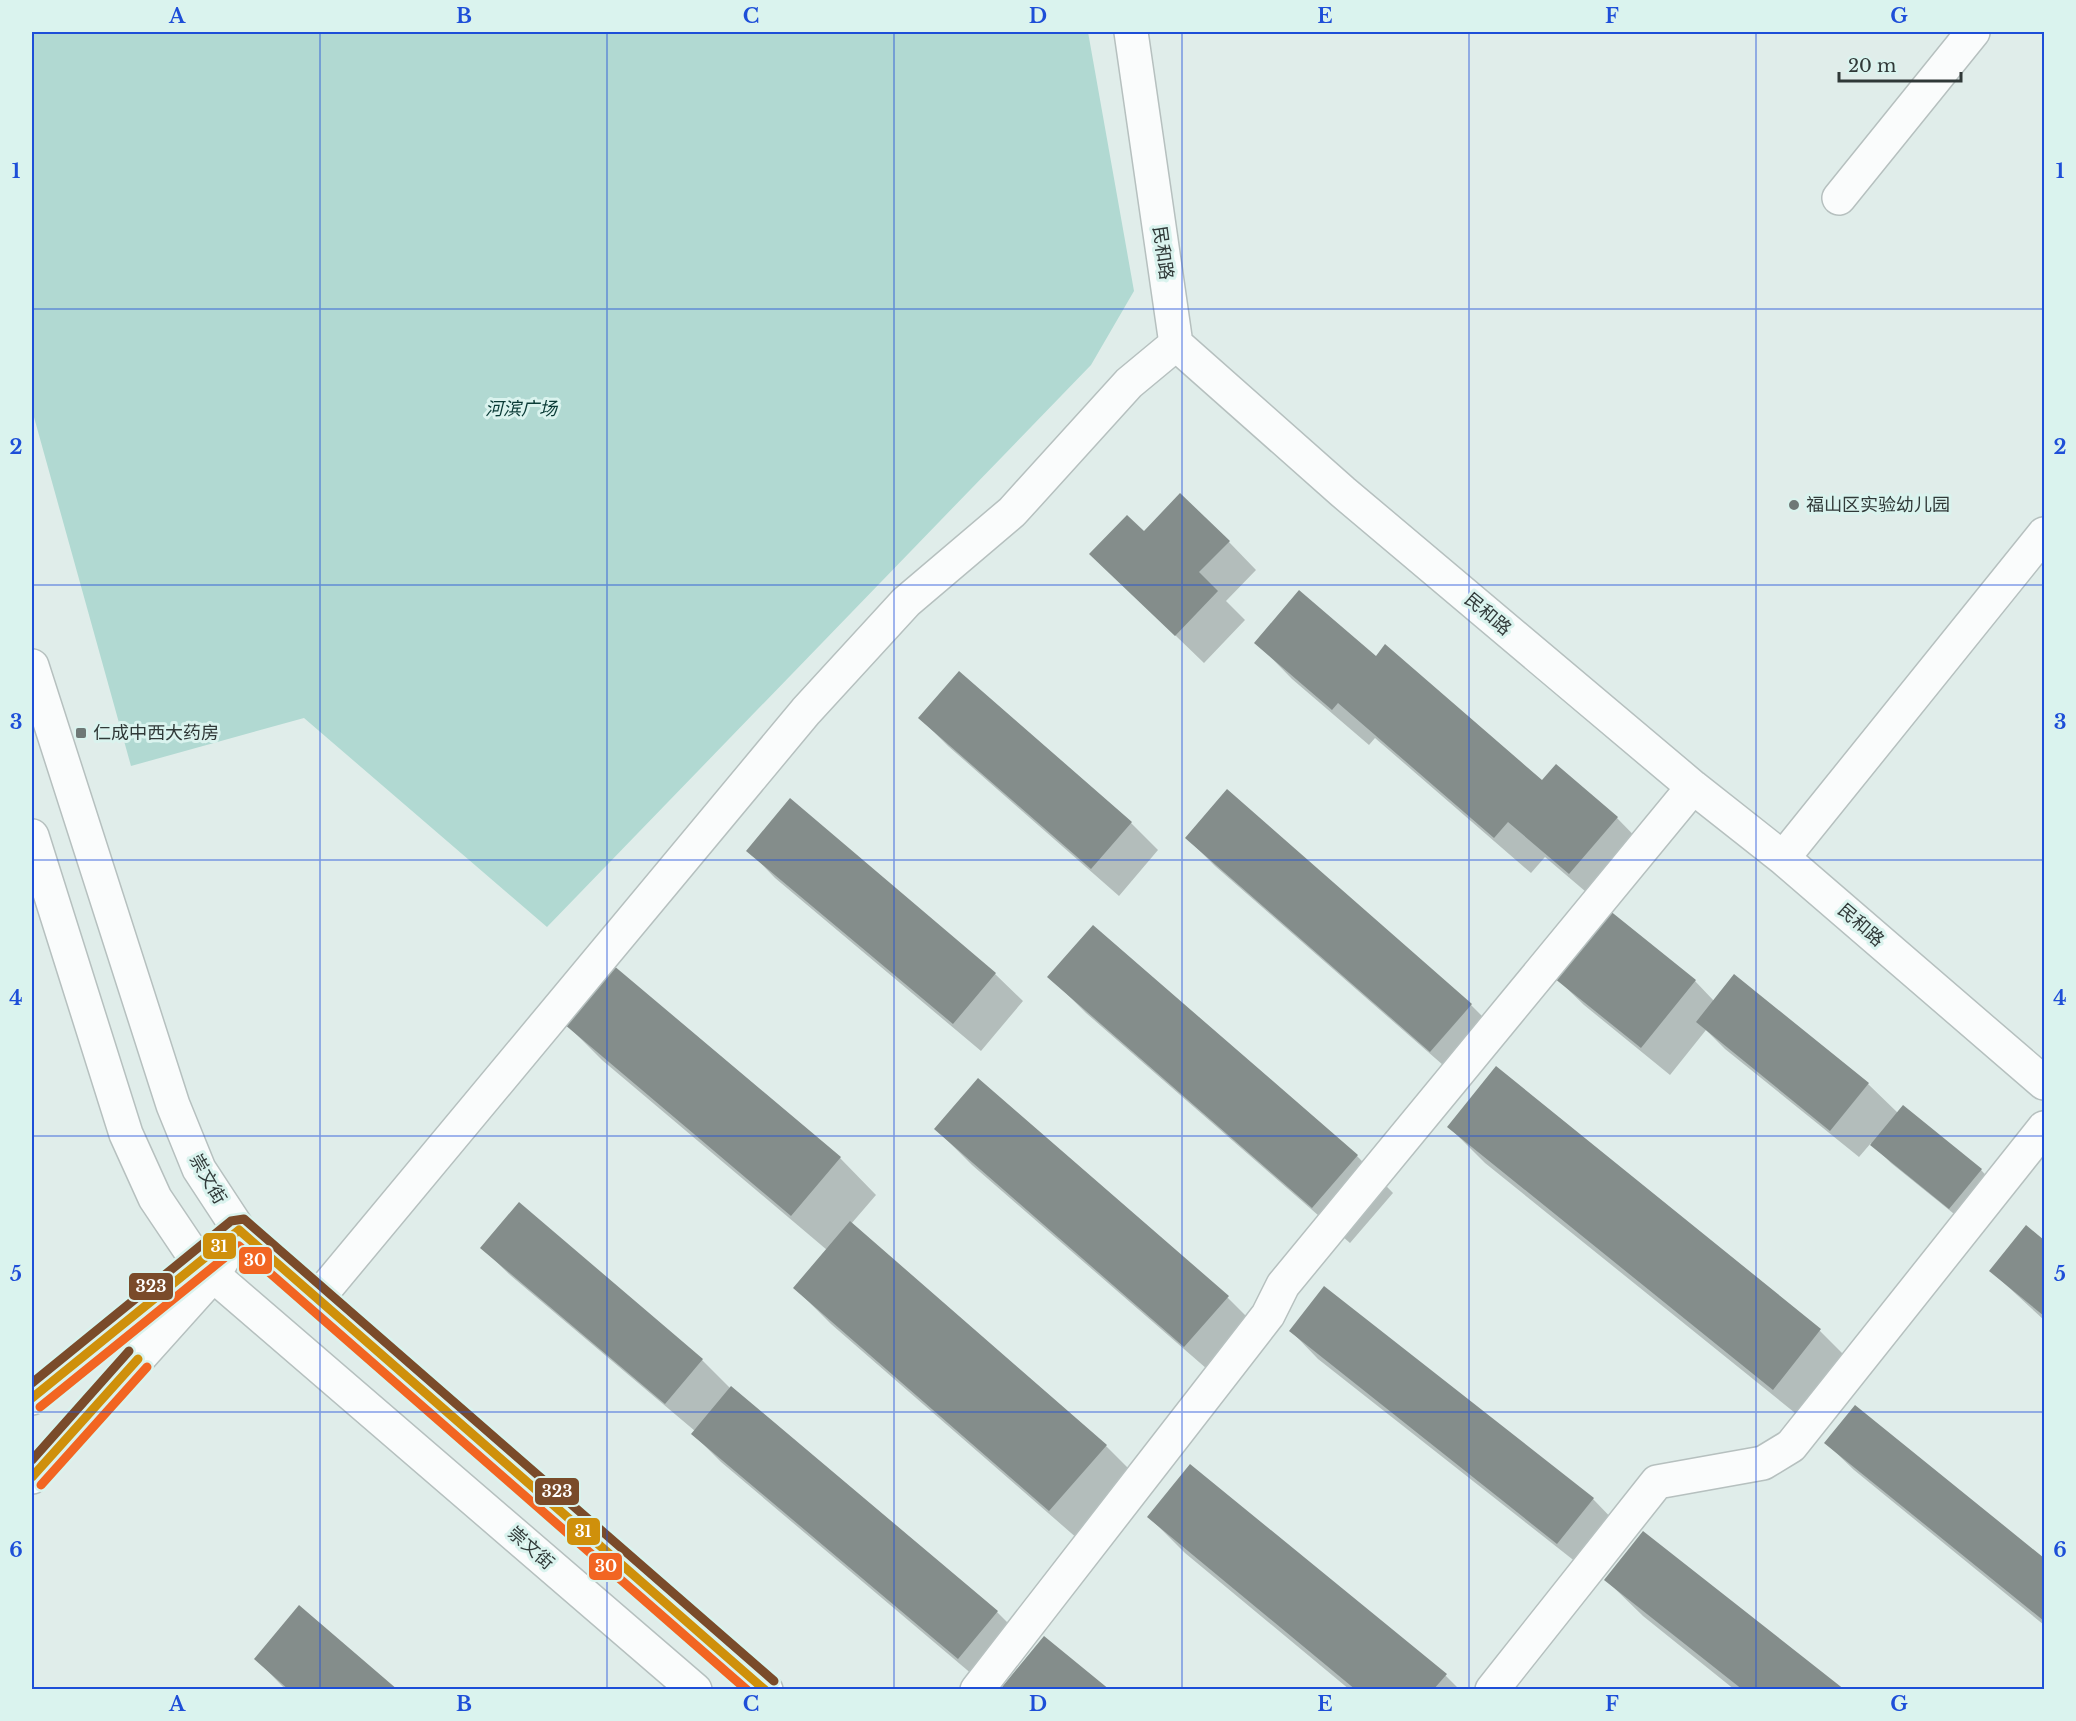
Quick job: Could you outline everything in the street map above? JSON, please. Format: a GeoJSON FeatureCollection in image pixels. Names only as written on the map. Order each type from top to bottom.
{"type":"FeatureCollection","features":[{"type":"Feature","properties":{"kind":"street","name":"民和路"},"geometry":{"type":"LineString","coordinates":[[1131,32],[1176,344],[1343,492],[1693,786],[1783,858],[2044,1083]]}},
{"type":"Feature","properties":{"kind":"street"},"geometry":{"type":"LineString","coordinates":[[1839,198],[1973,32]]}},
{"type":"Feature","properties":{"kind":"street"},"geometry":{"type":"LineString","coordinates":[[317,1299],[806,711],[906,602],[1012,512],[1129,383],[1176,344]]}},
{"type":"Feature","properties":{"kind":"street"},"geometry":{"type":"LineString","coordinates":[[1783,858],[2044,534]]}},
{"type":"Feature","properties":{"kind":"street","name":"崇文街"},"geometry":{"type":"LineString","coordinates":[[32,666],[173,1105],[199,1169],[239,1230],[766,1689]]}},
{"type":"Feature","properties":{"kind":"street"},"geometry":{"type":"LineString","coordinates":[[976,1689],[1268,1315],[1283,1285],[1693,786]]}},
{"type":"Feature","properties":{"kind":"street","name":"崇文街"},"geometry":{"type":"LineString","coordinates":[[32,836],[126,1134],[155,1198],[206,1268],[694,1689]]}},
{"type":"Feature","properties":{"kind":"street"},"geometry":{"type":"LineString","coordinates":[[1492,1689],[1657,1482],[1763,1463],[1791,1446],[2044,1128]]}},
{"type":"Feature","properties":{"kind":"street"},"geometry":{"type":"LineString","coordinates":[[32,1477],[239,1230]]}},
{"type":"Feature","properties":{"kind":"street"},"geometry":{"type":"LineString","coordinates":[[32,1398],[206,1268]]}},
{"type":"Feature","properties":{"kind":"green space","name":"河滨广场"},"geometry":{"type":"Polygon","coordinates":[[[32,32],[1088,32],[1134,291],[1091,365],[547,927],[304,718],[131,766],[32,410],[32,32]]]}},
{"type":"Feature","properties":{"kind":"building"},"geometry":{"type":"Polygon","coordinates":[[[1180,493],[1230,541],[1199,572],[1218,591],[1175,636],[1089,554],[1127,515],[1144,531],[1180,493]]]}},
{"type":"Feature","properties":{"kind":"building"},"geometry":{"type":"Polygon","coordinates":[[[1299,590],[1376,656],[1385,644],[1542,780],[1556,764],[1618,817],[1569,874],[1508,822],[1494,838],[1338,703],[1332,710],[1254,643],[1299,590]]]}},
{"type":"Feature","properties":{"kind":"building"},"geometry":{"type":"Polygon","coordinates":[[[959,671],[1132,822],[1091,869],[918,718],[959,671]]]}},
{"type":"Feature","properties":{"kind":"building"},"geometry":{"type":"Polygon","coordinates":[[[1227,789],[1472,1004],[1430,1052],[1185,838],[1227,789]]]}},
{"type":"Feature","properties":{"kind":"building"},"geometry":{"type":"Polygon","coordinates":[[[790,798],[996,973],[953,1024],[746,851],[790,798]]]}},
{"type":"Feature","properties":{"kind":"building"},"geometry":{"type":"Polygon","coordinates":[[[1609,910],[1696,980],[1641,1048],[1554,978],[1609,910]]]}},
{"type":"Feature","properties":{"kind":"building"},"geometry":{"type":"Polygon","coordinates":[[[1093,925],[1358,1155],[1312,1208],[1047,977],[1093,925]]]}},
{"type":"Feature","properties":{"kind":"building"},"geometry":{"type":"Polygon","coordinates":[[[613,965],[841,1157],[791,1216],[564,1024],[613,965]]]}},
{"type":"Feature","properties":{"kind":"building"},"geometry":{"type":"Polygon","coordinates":[[[1734,974],[1869,1083],[1830,1131],[1696,1022],[1734,974]]]}},
{"type":"Feature","properties":{"kind":"building"},"geometry":{"type":"Polygon","coordinates":[[[1496,1066],[1821,1329],[1773,1390],[1447,1127],[1496,1066]]]}},
{"type":"Feature","properties":{"kind":"building"},"geometry":{"type":"Polygon","coordinates":[[[978,1078],[1229,1296],[1184,1347],[934,1129],[978,1078]]]}},
{"type":"Feature","properties":{"kind":"building"},"geometry":{"type":"Polygon","coordinates":[[[1903,1105],[1982,1169],[1949,1209],[1870,1145],[1903,1105]]]}},
{"type":"Feature","properties":{"kind":"building"},"geometry":{"type":"Polygon","coordinates":[[[519,1202],[703,1359],[665,1404],[480,1248],[519,1202]]]}},
{"type":"Feature","properties":{"kind":"building"},"geometry":{"type":"Polygon","coordinates":[[[850,1221],[1107,1445],[1049,1511],[793,1288],[850,1221]]]}},
{"type":"Feature","properties":{"kind":"building"},"geometry":{"type":"Polygon","coordinates":[[[2026,1225],[2044,1240],[2044,1316],[1989,1271],[2026,1225]]]}},
{"type":"Feature","properties":{"kind":"building"},"geometry":{"type":"Polygon","coordinates":[[[1324,1286],[1594,1498],[1557,1544],[1289,1331],[1324,1286]]]}},
{"type":"Feature","properties":{"kind":"building"},"geometry":{"type":"Polygon","coordinates":[[[731,1386],[998,1611],[958,1659],[691,1434],[731,1386]]]}},
{"type":"Feature","properties":{"kind":"building"},"geometry":{"type":"Polygon","coordinates":[[[1855,1405],[2044,1558],[2044,1621],[1824,1443],[1855,1405]]]}},
{"type":"Feature","properties":{"kind":"building"},"geometry":{"type":"Polygon","coordinates":[[[1190,1464],[1447,1674],[1433,1690],[1356,1690],[1147,1517],[1190,1464]]]}},
{"type":"Feature","properties":{"kind":"building"},"geometry":{"type":"Polygon","coordinates":[[[1643,1531],[1845,1690],[1743,1690],[1604,1580],[1643,1531]]]}},
{"type":"Feature","properties":{"kind":"building"},"geometry":{"type":"Polygon","coordinates":[[[299,1605],[398,1690],[289,1690],[254,1659],[299,1605]]]}},
{"type":"Feature","properties":{"kind":"building"},"geometry":{"type":"Polygon","coordinates":[[[1044,1636],[1110,1690],[1006,1690],[1002,1687],[1044,1636]]]}},
{"type":"Feature","properties":{"kind":"transit line","name":"323"},"geometry":{"type":"LineString","coordinates":[[32,1383],[231,1221],[244,1219],[774,1681]]}},
{"type":"Feature","properties":{"kind":"transit line","name":"31"},"geometry":{"type":"LineString","coordinates":[[32,1398],[239,1230],[765,1690]]}},
{"type":"Feature","properties":{"kind":"transit line","name":"30"},"geometry":{"type":"LineString","coordinates":[[40,1407],[239,1246],[747,1690]]}},
{"type":"Feature","properties":{"kind":"transit line","name":"323"},"geometry":{"type":"LineString","coordinates":[[32,1460],[129,1351]]}},
{"type":"Feature","properties":{"kind":"transit line","name":"31"},"geometry":{"type":"LineString","coordinates":[[32,1477],[138,1359]]}},
{"type":"Feature","properties":{"kind":"transit line","name":"30"},"geometry":{"type":"LineString","coordinates":[[41,1485],[147,1367]]}},
{"type":"Feature","properties":{"kind":"place","name":"福山区实验幼儿园"},"geometry":{"type":"Point","coordinates":[1794,505]}},
{"type":"Feature","properties":{"kind":"place","name":"仁成中西大药房"},"geometry":{"type":"Point","coordinates":[81,733]}}]}
